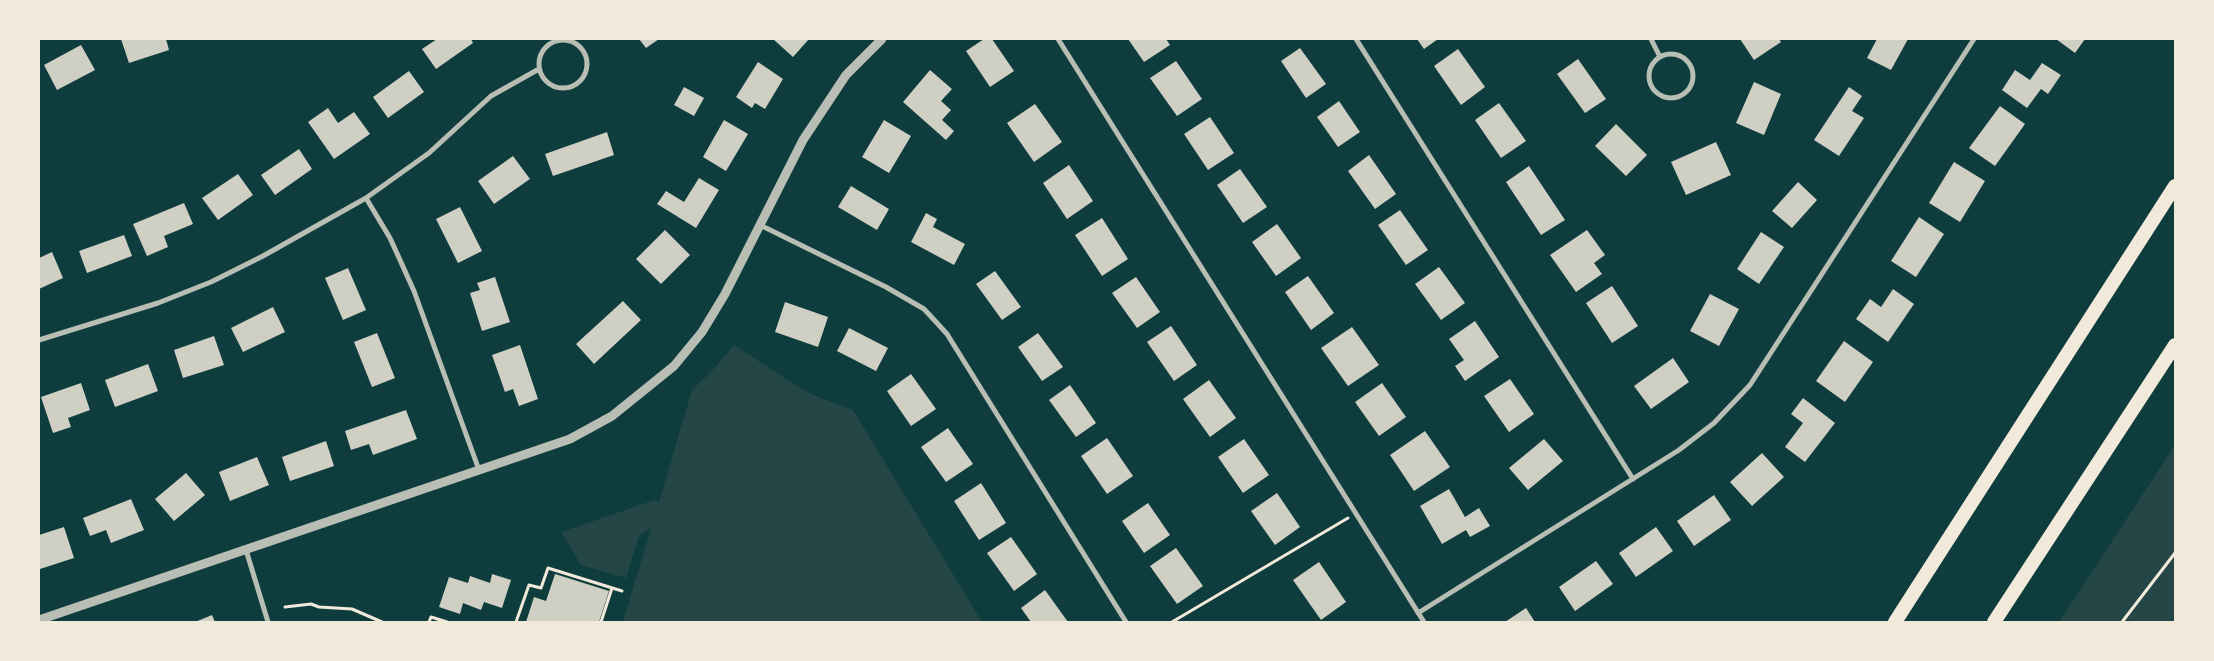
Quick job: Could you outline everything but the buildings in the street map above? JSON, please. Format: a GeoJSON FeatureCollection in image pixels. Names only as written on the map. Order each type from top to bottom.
{"type":"FeatureCollection","features":[{"type":"Feature","properties":{"kind":"highway"},"geometry":{"type":"LineString","coordinates":[[1895,622],[2175,186]]}},
{"type":"Feature","properties":{"kind":"highway"},"geometry":{"type":"LineString","coordinates":[[1994,622],[2175,345]]}},
{"type":"Feature","properties":{"kind":"street"},"geometry":{"type":"LineString","coordinates":[[39,620],[570,439],[612,416],[653,385],[674,366],[702,332],[725,294],[803,140],[846,75],[882,39]]}},
{"type":"Feature","properties":{"kind":"street"},"geometry":{"type":"LineString","coordinates":[[1058,39],[1424,622]]}},
{"type":"Feature","properties":{"kind":"street"},"geometry":{"type":"LineString","coordinates":[[1356,39],[1633,479]]}},
{"type":"Feature","properties":{"kind":"street"},"geometry":{"type":"LineString","coordinates":[[1651,39],[1660,57]]}},
{"type":"Feature","properties":{"kind":"street"},"geometry":{"type":"LineString","coordinates":[[1418,613],[1679,450],[1714,424],[1750,385],[1974,39]]}},
{"type":"Feature","properties":{"kind":"street"},"geometry":{"type":"LineString","coordinates":[[558,40],[573,42],[584,52],[587,59],[585,74],[581,80],[568,88],[553,86],[547,82],[539,69],[541,54],[551,42],[558,40]]}},
{"type":"Feature","properties":{"kind":"street"},"geometry":{"type":"LineString","coordinates":[[1675,54],[1688,62],[1692,68],[1692,84],[1682,95],[1668,98],[1654,90],[1650,84],[1650,68],[1660,57],[1675,54]]}},
{"type":"Feature","properties":{"kind":"street"},"geometry":{"type":"LineString","coordinates":[[39,340],[158,303],[211,282],[264,256],[366,198],[429,153],[491,96],[539,69]]}},
{"type":"Feature","properties":{"kind":"street"},"geometry":{"type":"LineString","coordinates":[[366,198],[390,238],[414,291],[479,470]]}},
{"type":"Feature","properties":{"kind":"street"},"geometry":{"type":"LineString","coordinates":[[760,225],[886,287],[924,309],[938,323],[947,334],[1126,622]]}},
{"type":"Feature","properties":{"kind":"street"},"geometry":{"type":"LineString","coordinates":[[246,550],[268,622]]}},
{"type":"Feature","properties":{"kind":"path"},"geometry":{"type":"LineString","coordinates":[[1172,622],[1355,513]]}},
{"type":"Feature","properties":{"kind":"path"},"geometry":{"type":"LineString","coordinates":[[2122,622],[2175,553]]}},
{"type":"Feature","properties":{"kind":"path"},"geometry":{"type":"LineString","coordinates":[[516,622],[529,584],[541,588],[548,568],[622,591]]}},
{"type":"Feature","properties":{"kind":"path"},"geometry":{"type":"LineString","coordinates":[[601,622],[612,588]]}},
{"type":"Feature","properties":{"kind":"path"},"geometry":{"type":"LineString","coordinates":[[285,607],[311,604],[319,607],[352,609],[382,622]]}},
{"type":"Feature","properties":{"kind":"path"},"geometry":{"type":"LineString","coordinates":[[429,622],[431,617],[447,622]]}},
{"type":"Feature","properties":{"kind":"shaded area"},"geometry":{"type":"Polygon","coordinates":[[[734,345],[808,393],[853,410],[982,622],[623,622],[651,528],[639,536],[626,578],[581,565],[561,532],[655,500],[659,502],[692,390],[711,372],[734,345]]]}},
{"type":"Feature","properties":{"kind":"shaded area"},"geometry":{"type":"Polygon","coordinates":[[[2175,445],[2175,622],[2059,622],[2175,445]]]}}]}
